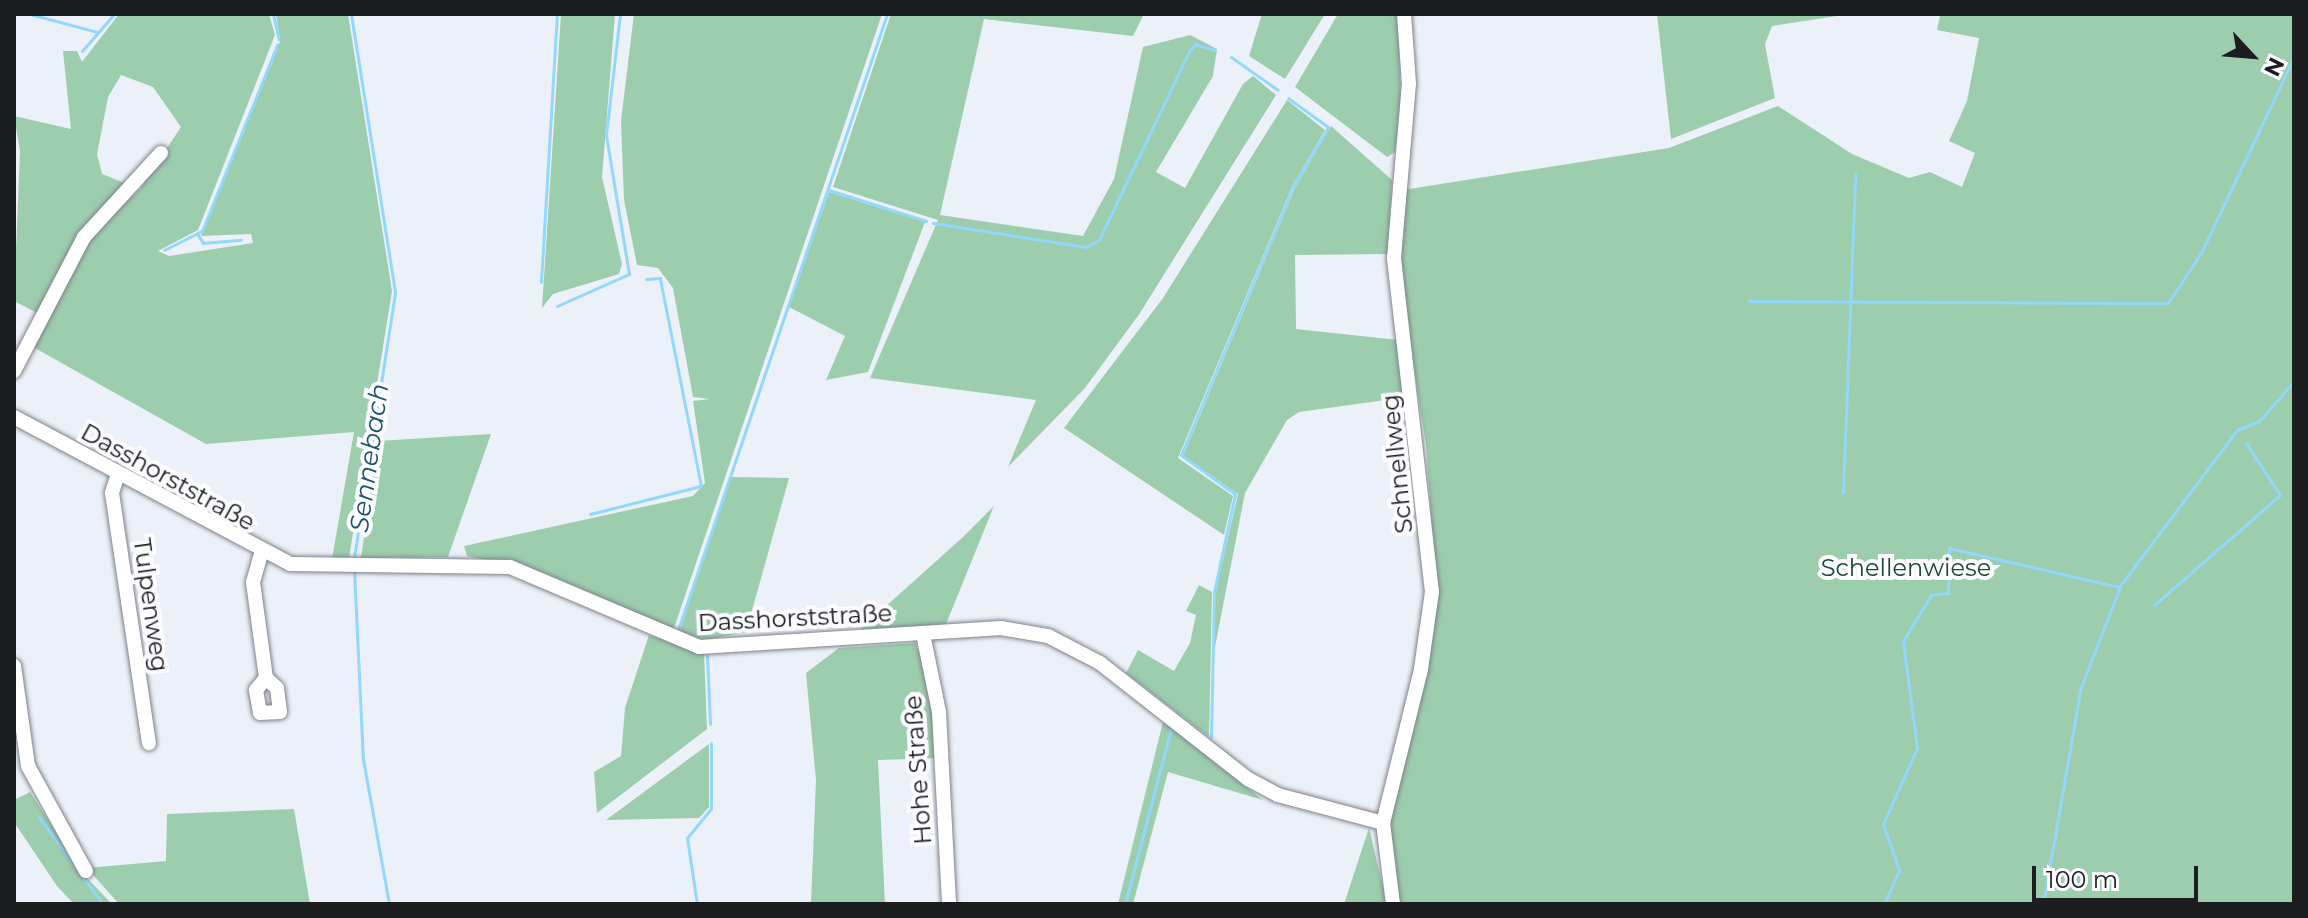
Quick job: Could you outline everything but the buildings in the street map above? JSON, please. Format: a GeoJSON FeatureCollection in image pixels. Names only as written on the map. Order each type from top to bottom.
{"type":"FeatureCollection","features":[{"type":"Feature","properties":{"kind":"street","name":"Schnellweg"},"geometry":{"type":"LineString","coordinates":[[1393,904],[1383,823],[1421,669],[1432,592],[1394,258],[1409,84],[1404,14]]}},
{"type":"Feature","properties":{"kind":"street"},"geometry":{"type":"LineString","coordinates":[[14,371],[84,237],[161,153]]}},
{"type":"Feature","properties":{"kind":"street","name":"Dasshorststraße"},"geometry":{"type":"LineString","coordinates":[[14,417],[261,554],[304,565],[354,563],[519,569],[699,647],[1001,628],[1069,643],[1248,779],[1278,795],[1383,823]]}},
{"type":"Feature","properties":{"kind":"street","name":"Tulpenweg"},"geometry":{"type":"LineString","coordinates":[[118,474],[112,493],[149,743]]}},
{"type":"Feature","properties":{"kind":"street"},"geometry":{"type":"LineString","coordinates":[[261,554],[253,582],[266,678]]}},
{"type":"Feature","properties":{"kind":"street","name":"Hohe Straße"},"geometry":{"type":"LineString","coordinates":[[923,634],[939,712],[949,904]]}},
{"type":"Feature","properties":{"kind":"street"},"geometry":{"type":"LineString","coordinates":[[14,666],[28,766],[86,871]]}},
{"type":"Feature","properties":{"kind":"green space"},"geometry":{"type":"Polygon","coordinates":[[[119,14],[269,14],[275,35],[198,230],[158,251],[169,256],[253,243],[251,234],[201,236],[280,42],[276,14],[348,14],[392,291],[349,558],[332,559],[354,432],[206,444],[33,347],[87,240],[140,189],[181,127],[153,87],[121,75],[108,97],[97,154],[102,174],[127,184],[79,234],[37,313],[14,301],[20,151],[14,116],[71,129],[63,51],[77,51],[82,62],[119,14]]]}},
{"type":"Feature","properties":{"kind":"green space"},"geometry":{"type":"Polygon","coordinates":[[[561,14],[615,14],[602,177],[622,264],[619,274],[553,294],[542,308],[561,14]]]}},
{"type":"Feature","properties":{"kind":"green space"},"geometry":{"type":"Polygon","coordinates":[[[634,14],[882,14],[672,634],[547,574],[467,556],[464,546],[693,496],[705,483],[693,401],[710,399],[693,397],[673,288],[658,268],[637,265],[624,200],[621,121],[634,14]]]}},
{"type":"Feature","properties":{"kind":"green space"},"geometry":{"type":"Polygon","coordinates":[[[891,14],[1144,14],[1133,36],[984,19],[940,215],[1083,236],[1114,179],[1143,47],[1190,35],[1217,49],[1213,76],[1156,172],[1185,188],[1243,84],[1253,76],[1276,95],[1140,313],[1085,388],[1008,467],[1036,400],[870,378],[938,220],[833,187],[891,14]]]}},
{"type":"Feature","properties":{"kind":"green space"},"geometry":{"type":"Polygon","coordinates":[[[1262,14],[1325,14],[1285,79],[1249,56],[1262,14]]]}},
{"type":"Feature","properties":{"kind":"green space"},"geometry":{"type":"Polygon","coordinates":[[[1338,14],[1398,14],[1401,108],[1395,152],[1387,157],[1295,87],[1338,14]]]}},
{"type":"Feature","properties":{"kind":"green space"},"geometry":{"type":"Polygon","coordinates":[[[1657,14],[1850,14],[1772,26],[1765,44],[1775,98],[1671,139],[1657,14]]]}},
{"type":"Feature","properties":{"kind":"green space","name":"Schellenwiese"},"geometry":{"type":"Polygon","coordinates":[[[1880,14],[2294,14],[2294,904],[1399,904],[1389,828],[1427,669],[1437,595],[1426,445],[1401,284],[1403,190],[1669,148],[1778,106],[1852,154],[1909,178],[1930,172],[1962,187],[1975,153],[1949,141],[1967,101],[1979,38],[1937,30],[1940,16],[1880,14]]]}},
{"type":"Feature","properties":{"kind":"green space"},"geometry":{"type":"Polygon","coordinates":[[[1287,100],[1325,130],[1292,187],[1178,458],[1233,496],[1224,535],[1064,428],[1163,298],[1287,100]]]}},
{"type":"Feature","properties":{"kind":"green space"},"geometry":{"type":"Polygon","coordinates":[[[1331,126],[1392,180],[1388,254],[1295,255],[1296,329],[1398,340],[1407,397],[1299,412],[1287,420],[1245,493],[1215,647],[1215,594],[1238,494],[1183,456],[1295,188],[1331,126]]]}},
{"type":"Feature","properties":{"kind":"green space"},"geometry":{"type":"Polygon","coordinates":[[[829,192],[925,222],[868,372],[826,380],[845,336],[789,307],[829,192]]]}},
{"type":"Feature","properties":{"kind":"green space"},"geometry":{"type":"Polygon","coordinates":[[[491,434],[448,557],[361,558],[378,441],[491,434]]]}},
{"type":"Feature","properties":{"kind":"green space"},"geometry":{"type":"Polygon","coordinates":[[[731,477],[789,478],[746,632],[701,641],[678,636],[731,477]]]}},
{"type":"Feature","properties":{"kind":"green space"},"geometry":{"type":"Polygon","coordinates":[[[994,506],[946,624],[855,634],[963,537],[994,506]]]}},
{"type":"Feature","properties":{"kind":"green space"},"geometry":{"type":"Polygon","coordinates":[[[1199,585],[1212,592],[1209,737],[1126,673],[1138,650],[1174,671],[1190,643],[1196,615],[1186,611],[1199,585]]]}},
{"type":"Feature","properties":{"kind":"green space"},"geometry":{"type":"Polygon","coordinates":[[[649,635],[704,653],[707,729],[597,813],[594,772],[621,756],[625,708],[649,635]]]}},
{"type":"Feature","properties":{"kind":"green space"},"geometry":{"type":"Polygon","coordinates":[[[915,643],[929,676],[937,758],[878,760],[885,904],[811,904],[816,780],[806,673],[839,648],[915,643]]]}},
{"type":"Feature","properties":{"kind":"green space"},"geometry":{"type":"Polygon","coordinates":[[[1163,722],[1263,800],[1168,772],[1133,904],[1118,904],[1163,722]]]}},
{"type":"Feature","properties":{"kind":"green space"},"geometry":{"type":"Polygon","coordinates":[[[709,744],[709,807],[699,818],[606,820],[709,744]]]}},
{"type":"Feature","properties":{"kind":"green space"},"geometry":{"type":"Polygon","coordinates":[[[30,792],[82,873],[112,904],[74,904],[57,886],[14,822],[14,800],[30,792]]]}},
{"type":"Feature","properties":{"kind":"green space"},"geometry":{"type":"Polygon","coordinates":[[[294,809],[310,904],[119,904],[87,868],[166,861],[167,814],[294,809]]]}},
{"type":"Feature","properties":{"kind":"green space"},"geometry":{"type":"Polygon","coordinates":[[[1369,828],[1387,904],[1344,904],[1369,828]]]}},
{"type":"Feature","properties":{"kind":"waterway"},"geometry":{"type":"LineString","coordinates":[[30,14],[97,32]]}},
{"type":"Feature","properties":{"kind":"waterway"},"geometry":{"type":"LineString","coordinates":[[82,51],[114,14]]}},
{"type":"Feature","properties":{"kind":"waterway"},"geometry":{"type":"LineString","coordinates":[[273,14],[279,39]]}},
{"type":"Feature","properties":{"kind":"waterway","name":"Sennebach"},"geometry":{"type":"LineString","coordinates":[[351,14],[395,293],[354,559]]}},
{"type":"Feature","properties":{"kind":"waterway"},"geometry":{"type":"LineString","coordinates":[[541,282],[557,14]]}},
{"type":"Feature","properties":{"kind":"waterway"},"geometry":{"type":"LineString","coordinates":[[557,306],[629,274],[606,135],[620,14]]}},
{"type":"Feature","properties":{"kind":"waterway"},"geometry":{"type":"LineString","coordinates":[[677,633],[887,14]]}},
{"type":"Feature","properties":{"kind":"waterway"},"geometry":{"type":"LineString","coordinates":[[933,223],[1086,247],[1099,240],[1189,51],[1195,44],[1215,50]]}},
{"type":"Feature","properties":{"kind":"waterway"},"geometry":{"type":"LineString","coordinates":[[164,250],[202,231],[277,45]]}},
{"type":"Feature","properties":{"kind":"waterway"},"geometry":{"type":"LineString","coordinates":[[1231,57],[1278,90]]}},
{"type":"Feature","properties":{"kind":"waterway"},"geometry":{"type":"LineString","coordinates":[[1749,301],[2168,303],[2201,253],[2294,57]]}},
{"type":"Feature","properties":{"kind":"waterway"},"geometry":{"type":"LineString","coordinates":[[1211,737],[1214,592],[1235,494],[1181,455],[1293,187],[1328,127],[1288,98]]}},
{"type":"Feature","properties":{"kind":"waterway"},"geometry":{"type":"LineString","coordinates":[[1843,493],[1855,174]]}},
{"type":"Feature","properties":{"kind":"waterway"},"geometry":{"type":"LineString","coordinates":[[829,190],[926,221]]}},
{"type":"Feature","properties":{"kind":"waterway"},"geometry":{"type":"LineString","coordinates":[[198,235],[203,243],[241,240]]}},
{"type":"Feature","properties":{"kind":"waterway"},"geometry":{"type":"LineString","coordinates":[[590,514],[701,486],[660,278],[646,279]]}},
{"type":"Feature","properties":{"kind":"waterway"},"geometry":{"type":"LineString","coordinates":[[1884,904],[1899,870],[1883,824],[1917,748],[1903,641],[1931,595],[1948,593],[1949,548],[2119,587],[2237,430],[2259,421],[2294,381]]}},
{"type":"Feature","properties":{"kind":"waterway"},"geometry":{"type":"LineString","coordinates":[[2154,605],[2280,495],[2246,443]]}},
{"type":"Feature","properties":{"kind":"waterway","name":"Sennebach"},"geometry":{"type":"LineString","coordinates":[[354,570],[363,759],[389,904]]}},
{"type":"Feature","properties":{"kind":"waterway"},"geometry":{"type":"LineString","coordinates":[[2043,904],[2081,687],[2120,587]]}},
{"type":"Feature","properties":{"kind":"waterway"},"geometry":{"type":"LineString","coordinates":[[707,655],[710,724]]}},
{"type":"Feature","properties":{"kind":"waterway"},"geometry":{"type":"LineString","coordinates":[[1125,904],[1171,729]]}},
{"type":"Feature","properties":{"kind":"waterway"},"geometry":{"type":"LineString","coordinates":[[697,904],[687,838],[711,808],[711,743]]}},
{"type":"Feature","properties":{"kind":"waterway"},"geometry":{"type":"LineString","coordinates":[[39,817],[103,904]]}}]}
